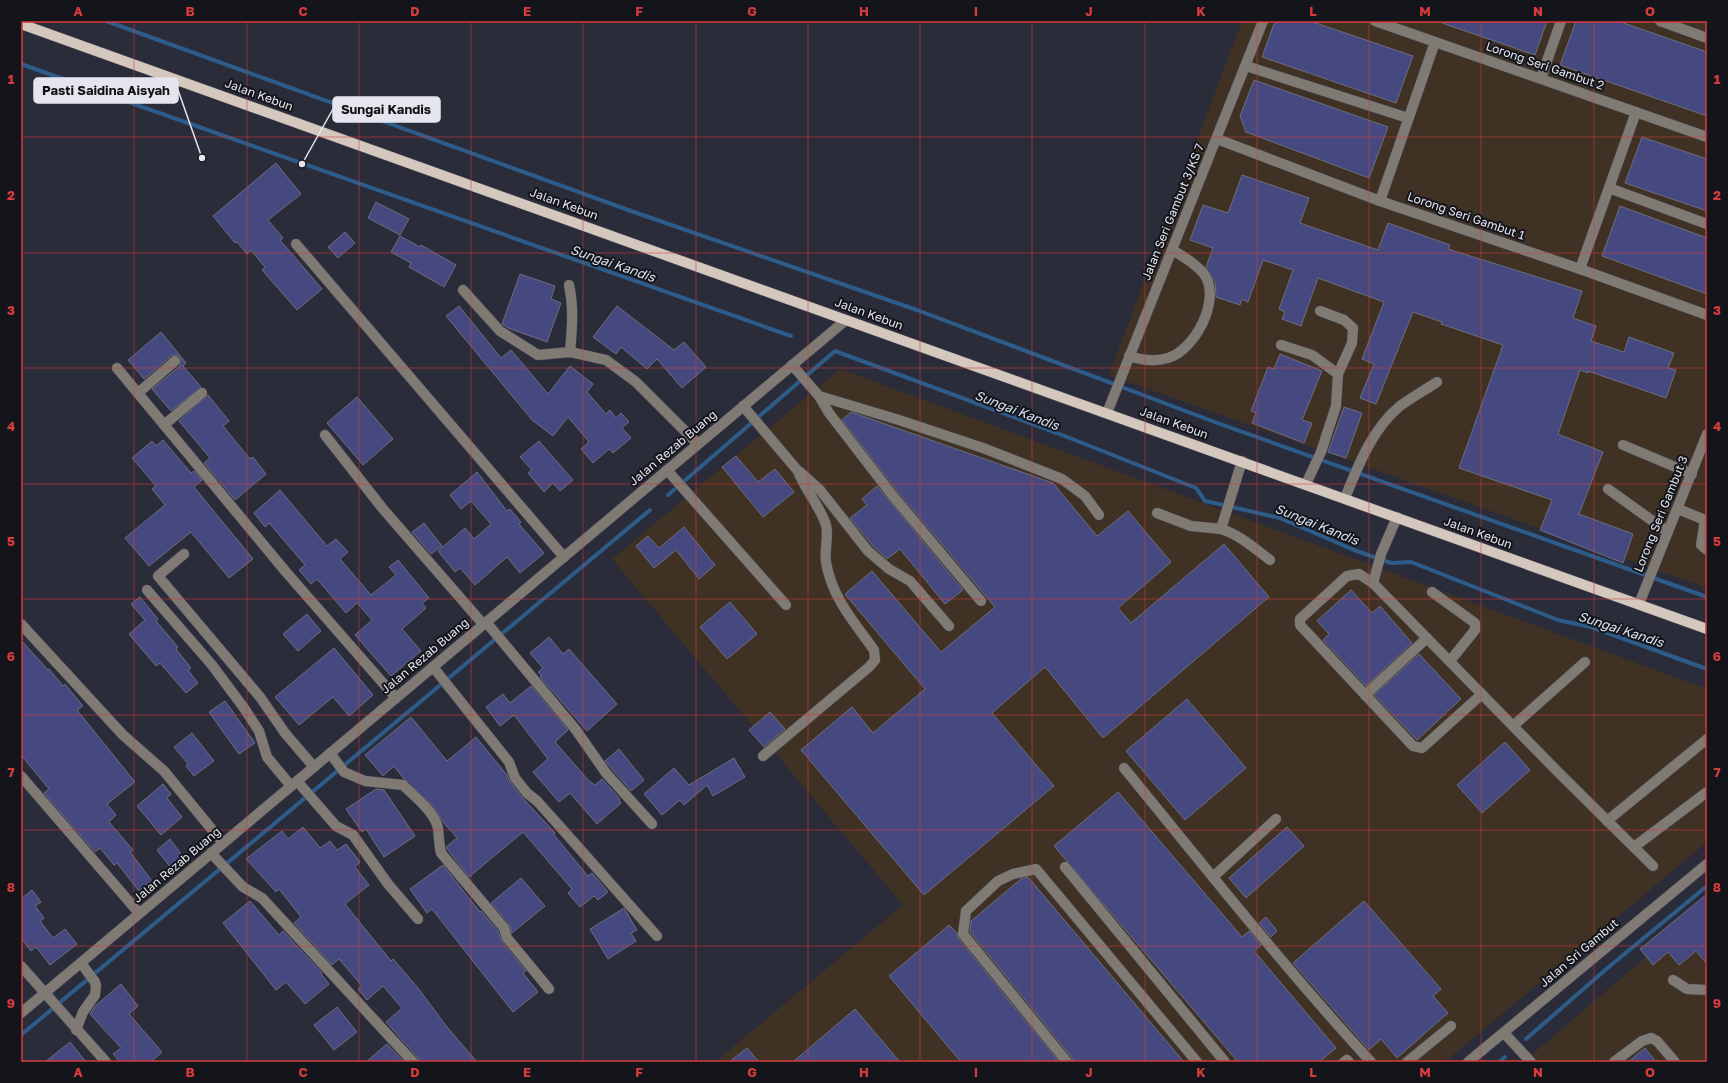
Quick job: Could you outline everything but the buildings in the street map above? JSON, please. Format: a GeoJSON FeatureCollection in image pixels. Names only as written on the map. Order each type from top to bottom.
{"type":"FeatureCollection","features":[{"type":"Feature","properties":{"kind":"main road","name":"Jalan Kebun"},"geometry":{"type":"LineString","coordinates":[[21,24],[1107,412],[1707,629]]}},
{"type":"Feature","properties":{"kind":"street","name":"Jalan Seri Gambut 3/KS 7"},"geometry":{"type":"LineString","coordinates":[[1107,412],[1263,21]]}},
{"type":"Feature","properties":{"kind":"street","name":"Lorong Seri Gambut 2"},"geometry":{"type":"LineString","coordinates":[[1375,21],[1707,137]]}},
{"type":"Feature","properties":{"kind":"street"},"geometry":{"type":"LineString","coordinates":[[1540,78],[1561,21]]}},
{"type":"Feature","properties":{"kind":"street"},"geometry":{"type":"LineString","coordinates":[[1660,21],[1707,38]]}},
{"type":"Feature","properties":{"kind":"street"},"geometry":{"type":"LineString","coordinates":[[1380,201],[1435,42]]}},
{"type":"Feature","properties":{"kind":"street"},"geometry":{"type":"LineString","coordinates":[[1246,66],[1408,118]]}},
{"type":"Feature","properties":{"kind":"street"},"geometry":{"type":"LineString","coordinates":[[1580,269],[1636,112]]}},
{"type":"Feature","properties":{"kind":"street","name":"Lorong Seri Gambut 1"},"geometry":{"type":"LineString","coordinates":[[1217,139],[1380,201],[1580,269],[1707,315]]}},
{"type":"Feature","properties":{"kind":"street"},"geometry":{"type":"LineString","coordinates":[[1609,188],[1707,224]]}},
{"type":"Feature","properties":{"kind":"street"},"geometry":{"type":"LineString","coordinates":[[296,244],[564,557]]}},
{"type":"Feature","properties":{"kind":"street"},"geometry":{"type":"LineString","coordinates":[[1129,356],[1144,360],[1169,358],[1190,343],[1205,320],[1210,292],[1204,275],[1186,258],[1172,250]]}},
{"type":"Feature","properties":{"kind":"street"},"geometry":{"type":"LineString","coordinates":[[569,285],[572,300],[573,321],[570,352]]}},
{"type":"Feature","properties":{"kind":"street"},"geometry":{"type":"LineString","coordinates":[[463,290],[500,331],[538,355],[570,352],[606,360],[636,382],[698,444]]}},
{"type":"Feature","properties":{"kind":"street"},"geometry":{"type":"LineString","coordinates":[[1306,484],[1319,456],[1336,406],[1338,374],[1352,343],[1352,328],[1344,320],[1320,310]]}},
{"type":"Feature","properties":{"kind":"street","name":"Jalan Rezab Buang"},"geometry":{"type":"LineString","coordinates":[[21,1013],[47,996],[84,967],[139,914],[214,856],[223,843],[297,785],[314,767],[332,757],[396,698],[436,670],[564,557],[846,320]]}},
{"type":"Feature","properties":{"kind":"street"},"geometry":{"type":"LineString","coordinates":[[1281,345],[1312,355],[1338,374]]}},
{"type":"Feature","properties":{"kind":"street"},"geometry":{"type":"LineString","coordinates":[[138,393],[175,361]]}},
{"type":"Feature","properties":{"kind":"street"},"geometry":{"type":"LineString","coordinates":[[792,365],[810,384],[829,413],[893,496],[981,601]]}},
{"type":"Feature","properties":{"kind":"street"},"geometry":{"type":"LineString","coordinates":[[117,368],[286,572],[396,698]]}},
{"type":"Feature","properties":{"kind":"street"},"geometry":{"type":"LineString","coordinates":[[1345,498],[1356,471],[1376,432],[1400,407],[1436,382]]}},
{"type":"Feature","properties":{"kind":"street"},"geometry":{"type":"LineString","coordinates":[[164,425],[202,393]]}},
{"type":"Feature","properties":{"kind":"street"},"geometry":{"type":"LineString","coordinates":[[818,396],[899,420],[983,448],[1062,479],[1085,496],[1098,515]]}},
{"type":"Feature","properties":{"kind":"street"},"geometry":{"type":"LineString","coordinates":[[743,406],[798,471],[820,490],[868,551],[889,569],[910,581],[949,626]]}},
{"type":"Feature","properties":{"kind":"street","name":"Lorong Seri Gambut 3"},"geometry":{"type":"LineString","coordinates":[[1639,604],[1707,434]]}},
{"type":"Feature","properties":{"kind":"street"},"geometry":{"type":"LineString","coordinates":[[325,435],[383,509],[502,640],[576,730],[606,773],[652,824]]}},
{"type":"Feature","properties":{"kind":"street"},"geometry":{"type":"LineString","coordinates":[[1623,446],[1692,474]]}},
{"type":"Feature","properties":{"kind":"street"},"geometry":{"type":"LineString","coordinates":[[1221,529],[1231,492],[1242,461]]}},
{"type":"Feature","properties":{"kind":"street"},"geometry":{"type":"LineString","coordinates":[[667,470],[786,604]]}},
{"type":"Feature","properties":{"kind":"street"},"geometry":{"type":"LineString","coordinates":[[763,756],[869,667],[875,660],[874,650],[836,596],[827,564],[826,524],[803,484],[798,471]]}},
{"type":"Feature","properties":{"kind":"street"},"geometry":{"type":"LineString","coordinates":[[1608,489],[1668,532]]}},
{"type":"Feature","properties":{"kind":"street"},"geometry":{"type":"LineString","coordinates":[[1678,509],[1706,518],[1701,545],[1707,550]]}},
{"type":"Feature","properties":{"kind":"street"},"geometry":{"type":"LineString","coordinates":[[1157,513],[1191,526],[1221,529],[1232,532],[1270,560]]}},
{"type":"Feature","properties":{"kind":"street"},"geometry":{"type":"LineString","coordinates":[[1373,583],[1380,554],[1397,517]]}},
{"type":"Feature","properties":{"kind":"street"},"geometry":{"type":"LineString","coordinates":[[184,554],[158,576],[260,697],[285,733],[314,767]]}},
{"type":"Feature","properties":{"kind":"street"},"geometry":{"type":"LineString","coordinates":[[1482,694],[1422,748],[1412,746],[1300,625],[1300,619],[1347,576],[1359,574],[1373,583],[1653,866]]}},
{"type":"Feature","properties":{"kind":"street"},"geometry":{"type":"LineString","coordinates":[[147,590],[212,665],[244,708],[259,731],[268,757],[312,799],[336,826],[353,836],[388,884],[418,919]]}},
{"type":"Feature","properties":{"kind":"street"},"geometry":{"type":"LineString","coordinates":[[1432,592],[1475,623],[1475,630],[1450,661]]}},
{"type":"Feature","properties":{"kind":"street"},"geometry":{"type":"LineString","coordinates":[[21,624],[123,735],[164,771],[223,843]]}},
{"type":"Feature","properties":{"kind":"street"},"geometry":{"type":"LineString","coordinates":[[1365,695],[1427,638]]}},
{"type":"Feature","properties":{"kind":"street"},"geometry":{"type":"LineString","coordinates":[[1513,726],[1585,662]]}},
{"type":"Feature","properties":{"kind":"street"},"geometry":{"type":"LineString","coordinates":[[436,670],[509,762],[515,778],[527,793],[551,816],[657,936]]}},
{"type":"Feature","properties":{"kind":"street"},"geometry":{"type":"LineString","coordinates":[[1607,821],[1707,739]]}},
{"type":"Feature","properties":{"kind":"street"},"geometry":{"type":"LineString","coordinates":[[332,757],[344,772],[365,781],[403,785],[430,812],[438,828],[438,842],[441,853],[504,928],[507,938],[550,989]]}},
{"type":"Feature","properties":{"kind":"street"},"geometry":{"type":"LineString","coordinates":[[1124,768],[1319,1005],[1371,1062]]}},
{"type":"Feature","properties":{"kind":"street"},"geometry":{"type":"LineString","coordinates":[[21,776],[139,914]]}},
{"type":"Feature","properties":{"kind":"street"},"geometry":{"type":"LineString","coordinates":[[1634,847],[1707,792]]}},
{"type":"Feature","properties":{"kind":"street"},"geometry":{"type":"LineString","coordinates":[[1213,877],[1276,819]]}},
{"type":"Feature","properties":{"kind":"street"},"geometry":{"type":"LineString","coordinates":[[214,856],[242,887],[262,898],[413,1062]]}},
{"type":"Feature","properties":{"kind":"street","name":"Jalan Sri Gambut"},"geometry":{"type":"LineString","coordinates":[[1468,1062],[1707,864]]}},
{"type":"Feature","properties":{"kind":"street"},"geometry":{"type":"LineString","coordinates":[[1065,867],[1225,1062]]}},
{"type":"Feature","properties":{"kind":"street"},"geometry":{"type":"LineString","coordinates":[[1067,1062],[963,934],[966,911],[998,881],[1013,874],[1036,869],[1197,1062]]}},
{"type":"Feature","properties":{"kind":"street"},"geometry":{"type":"LineString","coordinates":[[21,966],[76,1030],[106,1062]]}},
{"type":"Feature","properties":{"kind":"street"},"geometry":{"type":"LineString","coordinates":[[76,1030],[82,1012],[95,996],[95,982],[84,967]]}},
{"type":"Feature","properties":{"kind":"street"},"geometry":{"type":"LineString","coordinates":[[1673,980],[1687,989],[1707,990]]}},
{"type":"Feature","properties":{"kind":"street"},"geometry":{"type":"LineString","coordinates":[[1407,1062],[1451,1026]]}},
{"type":"Feature","properties":{"kind":"street"},"geometry":{"type":"LineString","coordinates":[[1504,1033],[1531,1062]]}},
{"type":"Feature","properties":{"kind":"street"},"geometry":{"type":"LineString","coordinates":[[1614,1062],[1642,1041],[1651,1038],[1657,1041],[1675,1062]]}},
{"type":"Feature","properties":{"kind":"street"},"geometry":{"type":"LineString","coordinates":[[1344,1062],[1348,1060],[1349,1062]]}},
{"type":"Feature","properties":{"kind":"shaded area"},"geometry":{"type":"Polygon","coordinates":[[[1242,21],[1707,21],[1707,588],[1109,375],[1242,21]]]}},
{"type":"Feature","properties":{"kind":"shaded area"},"geometry":{"type":"Polygon","coordinates":[[[840,369],[1707,689],[1707,842],[1445,1062],[715,1062],[903,905],[612,559],[840,369]]]}},
{"type":"Feature","properties":{"kind":"shaded area"},"geometry":{"type":"Polygon","coordinates":[[[1707,905],[1707,1062],[1523,1062],[1707,905]]]}},
{"type":"Feature","properties":{"kind":"waterway"},"geometry":{"type":"LineString","coordinates":[[106,21],[631,211],[917,310],[1220,424],[1707,597]]}},
{"type":"Feature","properties":{"kind":"waterway","name":"Sungai Kandis"},"geometry":{"type":"LineString","coordinates":[[21,64],[791,336]]}},
{"type":"Feature","properties":{"kind":"waterway","name":"Sungai Kandis"},"geometry":{"type":"LineString","coordinates":[[668,495],[835,351],[1057,433],[1196,488],[1205,501],[1280,518],[1354,550],[1391,563],[1411,562],[1558,620],[1591,627],[1707,669]]}},
{"type":"Feature","properties":{"kind":"waterway"},"geometry":{"type":"LineString","coordinates":[[21,1035],[650,510]]}},
{"type":"Feature","properties":{"kind":"waterway"},"geometry":{"type":"LineString","coordinates":[[1526,1039],[1611,965],[1707,886]]}},
{"type":"Feature","properties":{"kind":"waterway"},"geometry":{"type":"LineString","coordinates":[[1499,1062],[1505,1057]]}},
{"type":"Feature","properties":{"kind":"place","name":"Pasti Saidina Aisyah"},"geometry":{"type":"Point","coordinates":[202,158]}},
{"type":"Feature","properties":{"kind":"place","name":"Sungai Kandis"},"geometry":{"type":"Point","coordinates":[302,164]}}]}
